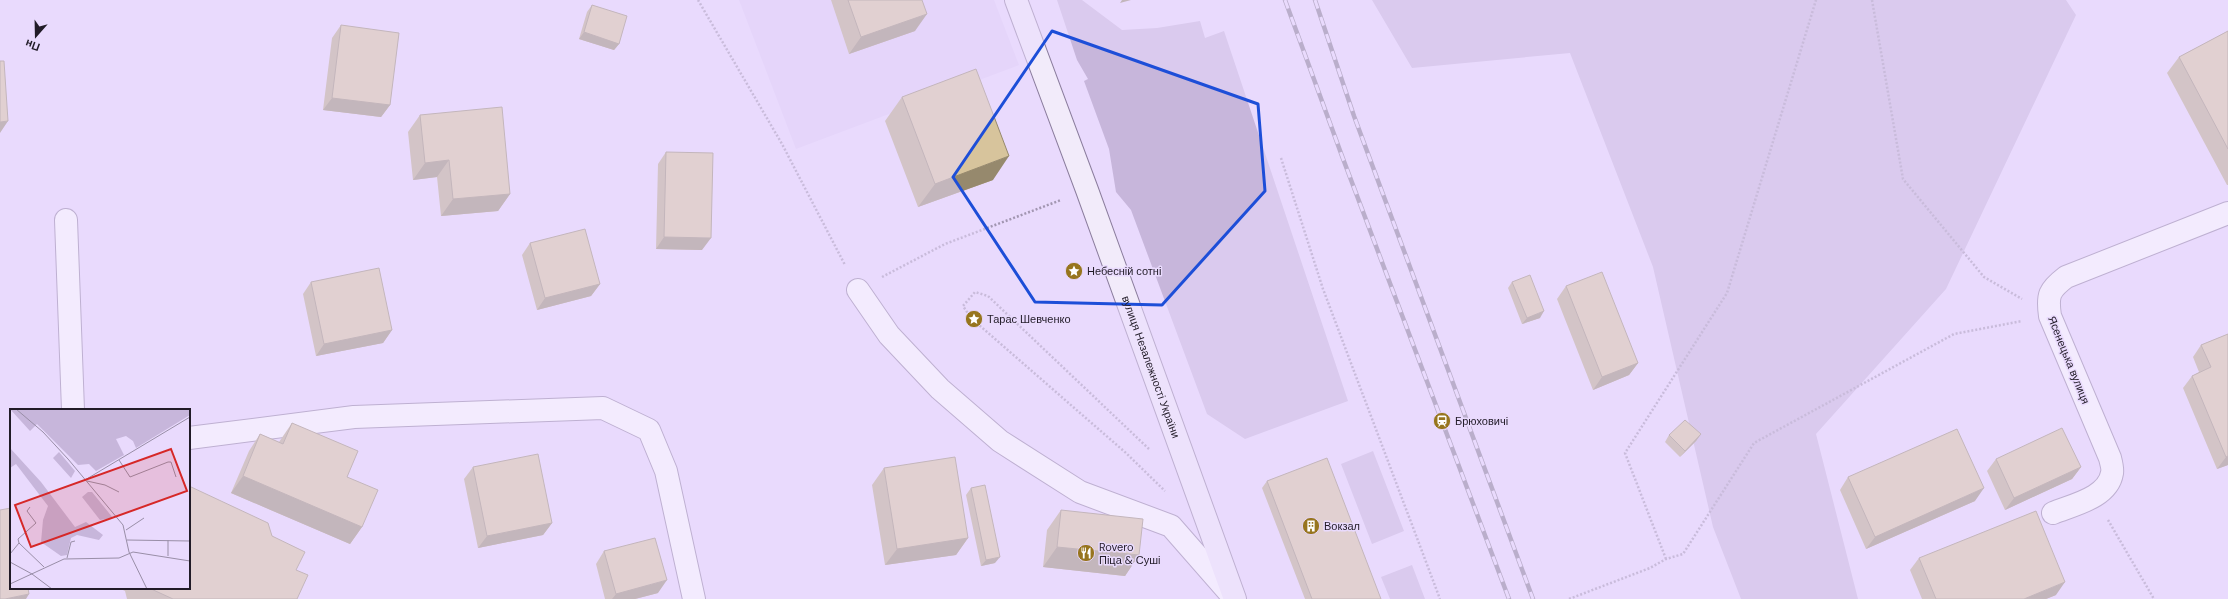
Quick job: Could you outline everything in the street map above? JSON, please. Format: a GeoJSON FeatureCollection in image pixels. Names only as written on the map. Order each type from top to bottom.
{"type":"FeatureCollection","features":[{"type":"Feature","properties":{"kind":"main road","name":"вулиця Незалежності України"},"geometry":{"type":"LineString","coordinates":[[1016,0],[1087,190],[1233,599]]}},
{"type":"Feature","properties":{"kind":"street","name":"Ясенецька вулиця"},"geometry":{"type":"LineString","coordinates":[[2053,513],[2094,496],[2106,486],[2112,473],[2110,458],[2050,316],[2048,300],[2053,287],[2066,277],[2228,213]]}},
{"type":"Feature","properties":{"kind":"street"},"geometry":{"type":"LineString","coordinates":[[66,220],[73,409]]}},
{"type":"Feature","properties":{"kind":"street"},"geometry":{"type":"LineString","coordinates":[[858,290],[889,335],[940,389],[1000,441],[1080,492],[1171,526],[1233,599]]}},
{"type":"Feature","properties":{"kind":"street"},"geometry":{"type":"LineString","coordinates":[[190,438],[354,417],[603,408],[649,430],[666,471],[694,599]]}},
{"type":"Feature","properties":{"kind":"path"},"geometry":{"type":"LineString","coordinates":[[698,0],[782,144],[858,290],[944,244],[1087,190]]}},
{"type":"Feature","properties":{"kind":"path"},"geometry":{"type":"LineString","coordinates":[[1666,559],[1625,453],[1727,292],[1816,0]]}},
{"type":"Feature","properties":{"kind":"path"},"geometry":{"type":"LineString","coordinates":[[1872,0],[1903,179],[1984,277],[2050,316]]}},
{"type":"Feature","properties":{"kind":"path"},"geometry":{"type":"LineString","coordinates":[[1281,158],[1323,289],[1440,599]]}},
{"type":"Feature","properties":{"kind":"path"},"geometry":{"type":"LineString","coordinates":[[1154,455],[1140,439],[988,296],[975,292],[963,306],[971,318],[1126,453],[1171,497]]}},
{"type":"Feature","properties":{"kind":"path"},"geometry":{"type":"LineString","coordinates":[[1569,599],[1650,568],[1666,559],[1683,554],[1754,443],[1954,334],[2050,316]]}},
{"type":"Feature","properties":{"kind":"path"},"geometry":{"type":"LineString","coordinates":[[2094,496],[2154,599]]}},
{"type":"Feature","properties":{"kind":"highlighted area"},"geometry":{"type":"Polygon","coordinates":[[[1052,31],[1258,104],[1265,191],[1162,305],[1035,302],[953,177],[1052,31]]]}},
{"type":"Feature","properties":{"kind":"shaded area"},"geometry":{"type":"Polygon","coordinates":[[[739,0],[994,0],[1019,65],[796,149],[739,0]]]}},
{"type":"Feature","properties":{"kind":"shaded area"},"geometry":{"type":"Polygon","coordinates":[[[1057,0],[1082,0],[1122,30],[1157,28],[1200,21],[1205,38],[1224,31],[1348,401],[1245,439],[1207,414],[1131,210],[1116,192],[1109,149],[1084,81],[1088,79],[1077,60],[1057,0]]]}},
{"type":"Feature","properties":{"kind":"shaded area"},"geometry":{"type":"Polygon","coordinates":[[[1372,0],[2066,0],[2076,15],[1946,289],[1816,434],[1858,599],[1741,599],[1713,527],[1653,267],[1570,53],[1412,68],[1372,0]]]}},
{"type":"Feature","properties":{"kind":"shaded area"},"geometry":{"type":"Polygon","coordinates":[[[1373,451],[1404,531],[1372,544],[1341,464],[1373,451]]]}},
{"type":"Feature","properties":{"kind":"shaded area"},"geometry":{"type":"Polygon","coordinates":[[[1412,565],[1425,599],[1390,599],[1381,577],[1412,565]]]}},
{"type":"Feature","properties":{"kind":"building"},"geometry":{"type":"Polygon","coordinates":[[[848,0],[922,0],[927,14],[861,37],[848,0]]]}},
{"type":"Feature","properties":{"kind":"building"},"geometry":{"type":"Polygon","coordinates":[[[592,5],[627,16],[619,44],[584,32],[592,5]]]}},
{"type":"Feature","properties":{"kind":"building"},"geometry":{"type":"Polygon","coordinates":[[[341,25],[399,33],[390,105],[332,98],[341,25]]]}},
{"type":"Feature","properties":{"kind":"building"},"geometry":{"type":"Polygon","coordinates":[[[2228,31],[2228,149],[2179,57],[2228,31]]]}},
{"type":"Feature","properties":{"kind":"building"},"geometry":{"type":"Polygon","coordinates":[[[0,61],[4,61],[8,121],[0,122],[0,61]]]}},
{"type":"Feature","properties":{"kind":"building"},"geometry":{"type":"Polygon","coordinates":[[[976,69],[1009,156],[935,184],[902,97],[976,69]]]}},
{"type":"Feature","properties":{"kind":"building"},"geometry":{"type":"Polygon","coordinates":[[[502,107],[510,194],[453,199],[449,160],[425,163],[420,115],[502,107]]]}},
{"type":"Feature","properties":{"kind":"building"},"geometry":{"type":"Polygon","coordinates":[[[666,152],[713,153],[711,238],[664,237],[666,152]]]}},
{"type":"Feature","properties":{"kind":"building"},"geometry":{"type":"Polygon","coordinates":[[[585,229],[600,284],[545,298],[530,243],[585,229]]]}},
{"type":"Feature","properties":{"kind":"building"},"geometry":{"type":"Polygon","coordinates":[[[379,268],[392,330],[324,344],[311,282],[379,268]]]}},
{"type":"Feature","properties":{"kind":"building"},"geometry":{"type":"Polygon","coordinates":[[[1602,272],[1638,363],[1602,377],[1566,286],[1602,272]]]}},
{"type":"Feature","properties":{"kind":"building"},"geometry":{"type":"Polygon","coordinates":[[[1530,275],[1544,311],[1527,318],[1512,282],[1530,275]]]}},
{"type":"Feature","properties":{"kind":"building"},"geometry":{"type":"Polygon","coordinates":[[[2228,334],[2228,456],[2226,457],[2192,376],[2211,367],[2201,345],[2228,334]]]}},
{"type":"Feature","properties":{"kind":"building"},"geometry":{"type":"Polygon","coordinates":[[[1685,420],[1701,434],[1685,451],[1669,435],[1685,420]]]}},
{"type":"Feature","properties":{"kind":"building"},"geometry":{"type":"Polygon","coordinates":[[[292,423],[358,451],[347,477],[378,490],[362,527],[243,476],[260,434],[283,444],[292,423]]]}},
{"type":"Feature","properties":{"kind":"building"},"geometry":{"type":"Polygon","coordinates":[[[2062,428],[2081,467],[2014,498],[1996,459],[2062,428]]]}},
{"type":"Feature","properties":{"kind":"building"},"geometry":{"type":"Polygon","coordinates":[[[1957,429],[1984,488],[1875,537],[1848,477],[1957,429]]]}},
{"type":"Feature","properties":{"kind":"building"},"geometry":{"type":"Polygon","coordinates":[[[538,454],[552,523],[487,536],[473,467],[538,454]]]}},
{"type":"Feature","properties":{"kind":"building"},"geometry":{"type":"Polygon","coordinates":[[[955,457],[968,538],[897,549],[884,468],[955,457]]]}},
{"type":"Feature","properties":{"kind":"building","name":"Вокзал"},"geometry":{"type":"Polygon","coordinates":[[[1327,458],[1381,599],[1312,599],[1267,481],[1327,458]]]}},
{"type":"Feature","properties":{"kind":"building"},"geometry":{"type":"Polygon","coordinates":[[[985,485],[1000,557],[986,560],[971,488],[985,485]]]}},
{"type":"Feature","properties":{"kind":"building"},"geometry":{"type":"Polygon","coordinates":[[[190,486],[268,523],[272,536],[305,552],[296,570],[308,575],[297,599],[173,599],[151,589],[190,589],[190,486]]]}},
{"type":"Feature","properties":{"kind":"building"},"geometry":{"type":"Polygon","coordinates":[[[10,508],[10,589],[28,589],[29,594],[5,599],[0,599],[0,510],[10,508]]]}},
{"type":"Feature","properties":{"kind":"building"},"geometry":{"type":"Polygon","coordinates":[[[1061,510],[1143,519],[1139,555],[1057,547],[1061,510]]]}},
{"type":"Feature","properties":{"kind":"building"},"geometry":{"type":"Polygon","coordinates":[[[2036,511],[2065,582],[2024,599],[1936,599],[1919,558],[2036,511]]]}},
{"type":"Feature","properties":{"kind":"building"},"geometry":{"type":"Polygon","coordinates":[[[655,538],[667,580],[616,594],[604,551],[655,538]]]}},
{"type":"Feature","properties":{"kind":"railway"},"geometry":{"type":"LineString","coordinates":[[1285,0],[1342,156],[1509,599]]}},
{"type":"Feature","properties":{"kind":"railway"},"geometry":{"type":"LineString","coordinates":[[1315,0],[1354,116],[1533,599]]}},
{"type":"Feature","properties":{"kind":"place","name":"Небесній сотні"},"geometry":{"type":"Point","coordinates":[1074,271]}},
{"type":"Feature","properties":{"kind":"place","name":"Тарас Шевченко"},"geometry":{"type":"Point","coordinates":[974,319]}},
{"type":"Feature","properties":{"kind":"place","name":"Брюховичі"},"geometry":{"type":"Point","coordinates":[1442,421]}},
{"type":"Feature","properties":{"kind":"place","name":"Вокзал"},"geometry":{"type":"Point","coordinates":[1311,526]}},
{"type":"Feature","properties":{"kind":"place","name":"Rovero Піца & Суші"},"geometry":{"type":"Point","coordinates":[1086,553]}}]}
